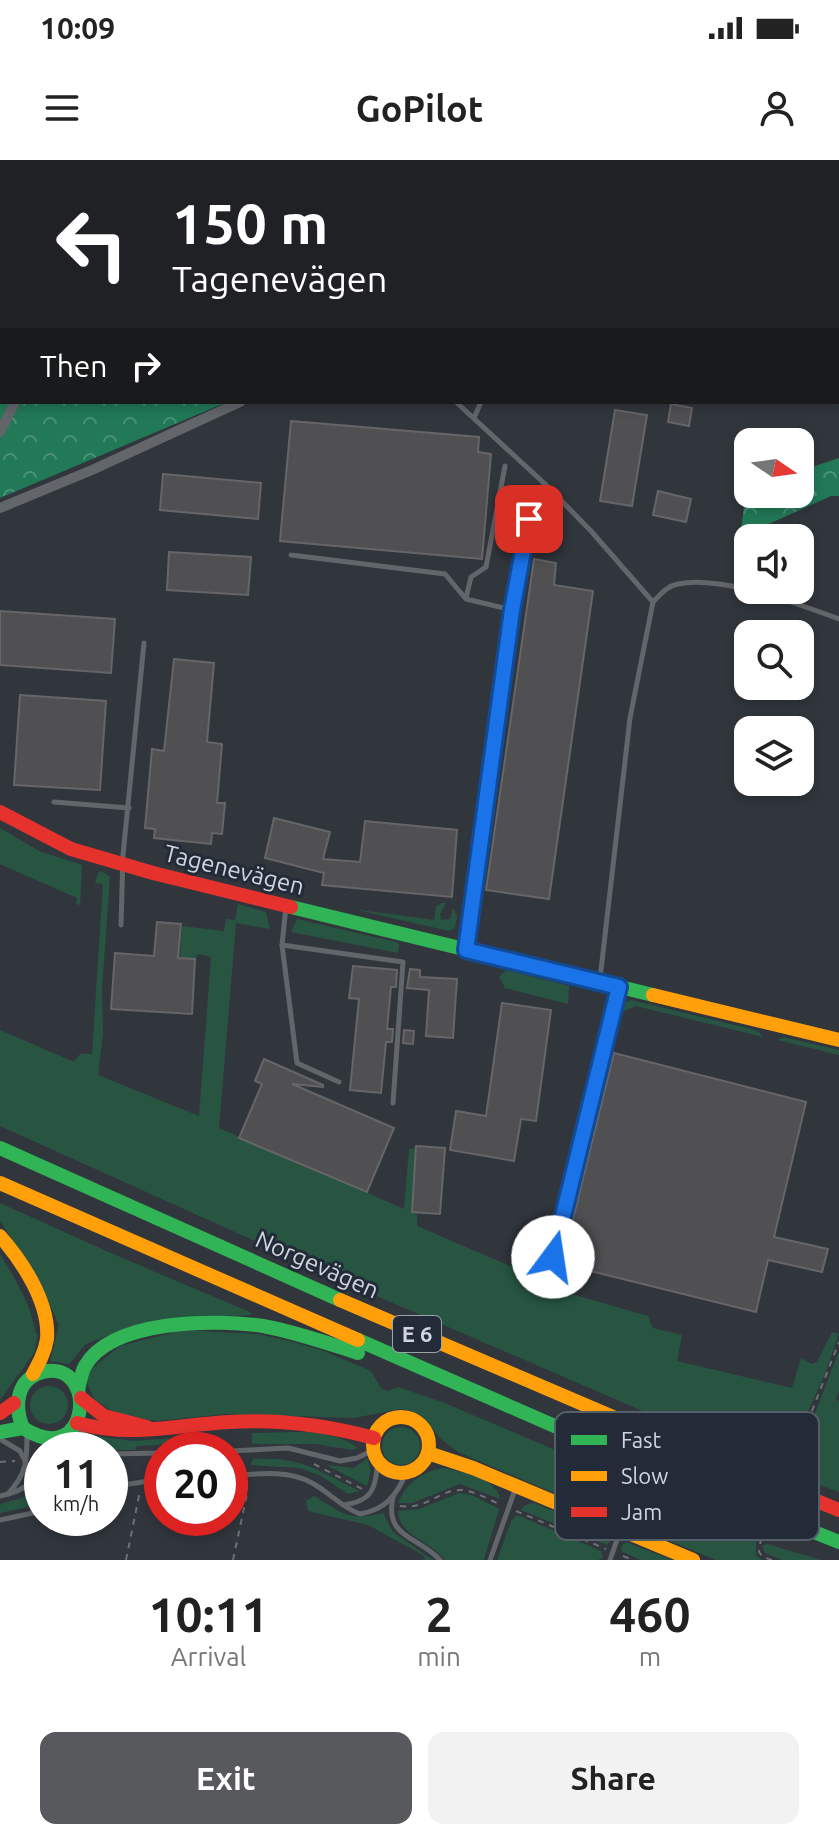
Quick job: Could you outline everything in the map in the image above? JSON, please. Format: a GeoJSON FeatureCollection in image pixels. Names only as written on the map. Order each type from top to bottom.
{"type":"FeatureCollection","features":[{"type":"Feature","properties":{"kind":"main road","name":"Tagenevägen"},"geometry":{"type":"LineString","coordinates":[[0,812],[71,849],[123,864],[839,1040]]}},
{"type":"Feature","properties":{"kind":"main road","name":"Norgevägen"},"geometry":{"type":"LineString","coordinates":[[0,1148],[600,1412]]}},
{"type":"Feature","properties":{"kind":"main road","name":"E 6"},"geometry":{"type":"LineString","coordinates":[[0,1183],[555,1426]]}},
{"type":"Feature","properties":{"kind":"main road"},"geometry":{"type":"LineString","coordinates":[[0,1236],[24,1271],[46,1317],[47,1342],[41,1362],[22,1383],[14,1403],[16,1416],[25,1430]]}},
{"type":"Feature","properties":{"kind":"main road"},"geometry":{"type":"LineString","coordinates":[[68,1432],[82,1411],[79,1377],[87,1358],[108,1343],[155,1327],[203,1323],[261,1326],[479,1393]]}},
{"type":"Feature","properties":{"kind":"main road"},"geometry":{"type":"LineString","coordinates":[[33,1374],[58,1372],[69,1378],[80,1394],[104,1416],[115,1421],[163,1429]]}},
{"type":"Feature","properties":{"kind":"main road"},"geometry":{"type":"LineString","coordinates":[[0,1413],[14,1403]]}},
{"type":"Feature","properties":{"kind":"main road"},"geometry":{"type":"LineString","coordinates":[[76,1424],[119,1434],[214,1423],[294,1422],[329,1427],[375,1450],[391,1471],[406,1473],[420,1466],[428,1453],[427,1435],[416,1422],[408,1418],[394,1418],[385,1423],[375,1450]]}},
{"type":"Feature","properties":{"kind":"main road"},"geometry":{"type":"LineString","coordinates":[[0,1432],[29,1432]]}},
{"type":"Feature","properties":{"kind":"main road"},"geometry":{"type":"LineString","coordinates":[[428,1453],[451,1459],[555,1502]]}},
{"type":"Feature","properties":{"kind":"main road","name":"Norgevägen"},"geometry":{"type":"LineString","coordinates":[[819,1502],[839,1510]]}},
{"type":"Feature","properties":{"kind":"main road","name":"E 6"},"geometry":{"type":"LineString","coordinates":[[819,1534],[839,1542]]}},
{"type":"Feature","properties":{"kind":"main road"},"geometry":{"type":"LineString","coordinates":[[645,1540],[693,1560]]}},
{"type":"Feature","properties":{"kind":"street"},"geometry":{"type":"LineString","coordinates":[[0,432],[14,404]]}},
{"type":"Feature","properties":{"kind":"street"},"geometry":{"type":"LineString","coordinates":[[0,508],[236,404]]}},
{"type":"Feature","properties":{"kind":"lane"},"geometry":{"type":"LineString","coordinates":[[458,404],[545,484],[653,602]]}},
{"type":"Feature","properties":{"kind":"lane"},"geometry":{"type":"LineString","coordinates":[[474,418],[480,404]]}},
{"type":"Feature","properties":{"kind":"lane"},"geometry":{"type":"LineString","coordinates":[[466,599],[471,577],[486,567],[505,466]]}},
{"type":"Feature","properties":{"kind":"lane"},"geometry":{"type":"LineString","coordinates":[[466,950],[512,610],[529,519],[536,494],[545,484]]}},
{"type":"Feature","properties":{"kind":"lane"},"geometry":{"type":"LineString","coordinates":[[291,555],[445,574],[466,599],[512,610]]}},
{"type":"Feature","properties":{"kind":"lane"},"geometry":{"type":"LineString","coordinates":[[599,983],[630,718],[653,602],[664,590],[678,584],[700,583],[739,588],[839,619]]}},
{"type":"Feature","properties":{"kind":"lane"},"geometry":{"type":"LineString","coordinates":[[121,925],[123,864],[144,643]]}},
{"type":"Feature","properties":{"kind":"lane"},"geometry":{"type":"LineString","coordinates":[[54,802],[129,808]]}},
{"type":"Feature","properties":{"kind":"lane"},"geometry":{"type":"LineString","coordinates":[[286,905],[282,945],[297,1063],[339,1082]]}},
{"type":"Feature","properties":{"kind":"lane"},"geometry":{"type":"LineString","coordinates":[[282,945],[403,962],[393,1103]]}},
{"type":"Feature","properties":{"kind":"lane"},"geometry":{"type":"LineString","coordinates":[[553,1257],[619,987]]}},
{"type":"Feature","properties":{"kind":"lane"},"geometry":{"type":"LineString","coordinates":[[76,1424],[83,1432]]}},
{"type":"Feature","properties":{"kind":"lane"},"geometry":{"type":"LineString","coordinates":[[0,1439],[20,1451],[24,1459]]}},
{"type":"Feature","properties":{"kind":"lane"},"geometry":{"type":"LineString","coordinates":[[248,1450],[288,1448],[340,1461],[375,1450],[376,1483],[371,1493],[358,1503],[342,1505]]}},
{"type":"Feature","properties":{"kind":"lane"},"geometry":{"type":"LineString","coordinates":[[8,1494],[21,1479],[24,1466]]}},
{"type":"Feature","properties":{"kind":"lane"},"geometry":{"type":"LineString","coordinates":[[406,1473],[393,1499],[391,1515],[398,1530],[440,1560]]}},
{"type":"Feature","properties":{"kind":"lane"},"geometry":{"type":"LineString","coordinates":[[248,1475],[273,1474],[304,1479],[360,1514],[369,1513],[393,1499]]}},
{"type":"Feature","properties":{"kind":"lane"},"geometry":{"type":"LineString","coordinates":[[490,1560],[516,1486]]}},
{"type":"Feature","properties":{"kind":"lane"},"geometry":{"type":"LineString","coordinates":[[0,1496],[24,1488]]}},
{"type":"Feature","properties":{"kind":"lane"},"geometry":{"type":"LineString","coordinates":[[0,1520],[24,1515]]}},
{"type":"Feature","properties":{"kind":"lane"},"geometry":{"type":"LineString","coordinates":[[610,1560],[617,1540]]}},
{"type":"Feature","properties":{"kind":"path"},"geometry":{"type":"LineString","coordinates":[[812,1412],[839,1342]]}},
{"type":"Feature","properties":{"kind":"path"},"geometry":{"type":"LineString","coordinates":[[307,1461],[371,1493]]}},
{"type":"Feature","properties":{"kind":"path"},"geometry":{"type":"LineString","coordinates":[[393,1499],[402,1507],[420,1506],[451,1491],[460,1490],[555,1527]]}},
{"type":"Feature","properties":{"kind":"path"},"geometry":{"type":"LineString","coordinates":[[126,1560],[140,1496]]}},
{"type":"Feature","properties":{"kind":"path"},"geometry":{"type":"LineString","coordinates":[[233,1560],[238,1536]]}},
{"type":"Feature","properties":{"kind":"path"},"geometry":{"type":"LineString","coordinates":[[585,1540],[633,1560]]}},
{"type":"Feature","properties":{"kind":"path"},"geometry":{"type":"LineString","coordinates":[[761,1540],[759,1552],[772,1560]]}},
{"type":"Feature","properties":{"kind":"green space"},"geometry":{"type":"Polygon","coordinates":[[[0,404],[222,404],[0,498],[0,404]]]}},
{"type":"Feature","properties":{"kind":"green space"},"geometry":{"type":"Polygon","coordinates":[[[839,458],[839,496],[814,504],[814,466],[839,458]]]}},
{"type":"Feature","properties":{"kind":"green space"},"geometry":{"type":"Polygon","coordinates":[[[744,508],[804,508],[769,524],[742,524],[744,508]]]}},
{"type":"Feature","properties":{"kind":"green space"},"geometry":{"type":"Polygon","coordinates":[[[0,828],[39,851],[82,865],[80,905],[76,904],[77,898],[0,864],[0,828]]]}},
{"type":"Feature","properties":{"kind":"green space"},"geometry":{"type":"Polygon","coordinates":[[[101,871],[110,877],[102,988],[103,1033],[98,1075],[199,1116],[211,957],[198,954],[195,959],[180,958],[182,926],[224,931],[226,919],[235,920],[238,904],[266,912],[270,929],[236,923],[219,1128],[404,1209],[409,1149],[416,1148],[412,1212],[417,1213],[417,1226],[524,1272],[528,1286],[541,1293],[568,1293],[648,1316],[653,1328],[682,1335],[677,1361],[792,1388],[801,1358],[812,1364],[817,1362],[832,1332],[839,1334],[808,1412],[645,1412],[372,1294],[0,1126],[0,1030],[74,1062],[80,1054],[92,1054],[103,884],[95,883],[101,871]]]}},
{"type":"Feature","properties":{"kind":"green space"},"geometry":{"type":"Polygon","coordinates":[[[446,903],[440,914],[441,920],[450,919],[453,908],[457,916],[455,928],[449,931],[353,909],[434,920],[436,906],[446,903]]]}},
{"type":"Feature","properties":{"kind":"green space"},"geometry":{"type":"Polygon","coordinates":[[[297,919],[396,942],[399,944],[398,953],[291,932],[297,919]]]}},
{"type":"Feature","properties":{"kind":"green space"},"geometry":{"type":"Polygon","coordinates":[[[506,970],[569,986],[568,1004],[505,988],[499,977],[506,970]]]}},
{"type":"Feature","properties":{"kind":"green space"},"geometry":{"type":"Polygon","coordinates":[[[631,1000],[751,1029],[763,1037],[636,1006],[620,1013],[625,1002],[631,1000]]]}},
{"type":"Feature","properties":{"kind":"green space"},"geometry":{"type":"Polygon","coordinates":[[[783,1037],[839,1050],[839,1055],[778,1040],[783,1037]]]}},
{"type":"Feature","properties":{"kind":"green space"},"geometry":{"type":"Polygon","coordinates":[[[0,1203],[252,1313],[141,1323],[86,1344],[69,1364],[50,1361],[59,1325],[37,1277],[0,1221],[0,1203]]]}},
{"type":"Feature","properties":{"kind":"green space"},"geometry":{"type":"Polygon","coordinates":[[[0,1254],[22,1292],[38,1334],[34,1353],[0,1400],[0,1254]]]}},
{"type":"Feature","properties":{"kind":"green space"},"geometry":{"type":"Polygon","coordinates":[[[183,1330],[258,1334],[321,1350],[371,1371],[381,1388],[387,1391],[398,1387],[442,1402],[555,1450],[555,1493],[458,1452],[440,1438],[422,1416],[411,1411],[400,1409],[354,1418],[227,1414],[156,1421],[115,1413],[94,1399],[87,1382],[89,1371],[120,1346],[183,1330]]]}},
{"type":"Feature","properties":{"kind":"green space"},"geometry":{"type":"Polygon","coordinates":[[[839,1351],[839,1391],[836,1399],[839,1401],[839,1492],[819,1485],[819,1412],[815,1412],[839,1351]]]}},
{"type":"Feature","properties":{"kind":"green space"},"geometry":{"type":"Polygon","coordinates":[[[49,1386],[62,1392],[68,1405],[62,1418],[49,1424],[36,1418],[30,1405],[36,1392],[49,1386]]]}},
{"type":"Feature","properties":{"kind":"green space"},"geometry":{"type":"Polygon","coordinates":[[[401,1427],[414,1433],[420,1446],[414,1459],[401,1465],[388,1459],[382,1446],[388,1433],[401,1427]]]}},
{"type":"Feature","properties":{"kind":"green space"},"geometry":{"type":"Polygon","coordinates":[[[252,1433],[321,1434],[334,1436],[358,1448],[252,1444],[252,1433]]]}},
{"type":"Feature","properties":{"kind":"green space"},"geometry":{"type":"Polygon","coordinates":[[[128,1440],[144,1440],[144,1446],[137,1446],[135,1450],[128,1450],[128,1440]]]}},
{"type":"Feature","properties":{"kind":"green space"},"geometry":{"type":"Polygon","coordinates":[[[367,1458],[371,1471],[367,1486],[326,1465],[354,1468],[367,1458]]]}},
{"type":"Feature","properties":{"kind":"green space"},"geometry":{"type":"Polygon","coordinates":[[[253,1459],[299,1463],[360,1491],[348,1494],[321,1476],[300,1468],[250,1465],[253,1459]]]}},
{"type":"Feature","properties":{"kind":"green space"},"geometry":{"type":"Polygon","coordinates":[[[443,1468],[486,1481],[500,1499],[460,1484],[412,1503],[398,1503],[416,1479],[443,1468]]]}},
{"type":"Feature","properties":{"kind":"green space"},"geometry":{"type":"Polygon","coordinates":[[[459,1493],[471,1495],[499,1509],[484,1560],[445,1560],[404,1527],[400,1520],[398,1511],[419,1509],[459,1493]]]}},
{"type":"Feature","properties":{"kind":"green space"},"geometry":{"type":"Polygon","coordinates":[[[24,1496],[24,1508],[0,1513],[0,1504],[24,1496]]]}},
{"type":"Feature","properties":{"kind":"green space"},"geometry":{"type":"Polygon","coordinates":[[[314,1496],[353,1516],[383,1513],[393,1532],[433,1560],[425,1560],[423,1555],[368,1525],[308,1511],[306,1501],[314,1496]]]}},
{"type":"Feature","properties":{"kind":"green space"},"geometry":{"type":"Polygon","coordinates":[[[534,1503],[555,1512],[555,1524],[521,1510],[525,1505],[534,1503]]]}},
{"type":"Feature","properties":{"kind":"green space"},"geometry":{"type":"Polygon","coordinates":[[[517,1515],[555,1531],[555,1540],[575,1540],[601,1551],[603,1558],[497,1560],[511,1521],[517,1515]]]}},
{"type":"Feature","properties":{"kind":"green space"},"geometry":{"type":"Polygon","coordinates":[[[595,1540],[610,1540],[607,1545],[595,1540]]]}},
{"type":"Feature","properties":{"kind":"green space"},"geometry":{"type":"Polygon","coordinates":[[[667,1540],[756,1540],[756,1555],[762,1560],[716,1560],[667,1540]]]}},
{"type":"Feature","properties":{"kind":"green space"},"geometry":{"type":"Polygon","coordinates":[[[627,1542],[672,1560],[641,1560],[621,1551],[622,1545],[627,1542]]]}},
{"type":"Feature","properties":{"kind":"green space"},"geometry":{"type":"Polygon","coordinates":[[[767,1544],[821,1560],[782,1560],[765,1553],[762,1546],[767,1544]]]}},
{"type":"Feature","properties":{"kind":"building"},"geometry":{"type":"Polygon","coordinates":[[[671,404],[692,408],[689,426],[668,422],[671,404]]]}},
{"type":"Feature","properties":{"kind":"building"},"geometry":{"type":"Polygon","coordinates":[[[615,410],[647,415],[632,506],[600,501],[615,410]]]}},
{"type":"Feature","properties":{"kind":"building"},"geometry":{"type":"Polygon","coordinates":[[[291,421],[479,437],[478,452],[491,454],[482,559],[280,541],[291,421]]]}},
{"type":"Feature","properties":{"kind":"building"},"geometry":{"type":"Polygon","coordinates":[[[163,474],[261,483],[258,519],[160,510],[163,474]]]}},
{"type":"Feature","properties":{"kind":"building"},"geometry":{"type":"Polygon","coordinates":[[[658,491],[691,499],[686,522],[653,515],[658,491]]]}},
{"type":"Feature","properties":{"kind":"building"},"geometry":{"type":"Polygon","coordinates":[[[169,552],[251,557],[248,595],[167,590],[169,552]]]}},
{"type":"Feature","properties":{"kind":"building"},"geometry":{"type":"Polygon","coordinates":[[[534,559],[556,563],[554,585],[593,591],[549,899],[486,890],[534,559]]]}},
{"type":"Feature","properties":{"kind":"building"},"geometry":{"type":"Polygon","coordinates":[[[0,611],[115,619],[111,673],[0,665],[0,611]]]}},
{"type":"Feature","properties":{"kind":"building"},"geometry":{"type":"Polygon","coordinates":[[[174,659],[214,663],[207,742],[222,744],[217,803],[225,803],[222,834],[212,833],[211,844],[154,838],[155,829],[145,828],[152,749],[164,751],[174,659]]]}},
{"type":"Feature","properties":{"kind":"building"},"geometry":{"type":"Polygon","coordinates":[[[20,695],[106,701],[100,790],[14,785],[20,695]]]}},
{"type":"Feature","properties":{"kind":"building"},"geometry":{"type":"Polygon","coordinates":[[[274,818],[330,832],[323,859],[360,862],[365,821],[457,830],[452,897],[322,885],[324,873],[265,858],[274,818]]]}},
{"type":"Feature","properties":{"kind":"building"},"geometry":{"type":"Polygon","coordinates":[[[157,922],[181,924],[178,958],[195,959],[192,1014],[111,1009],[115,953],[154,956],[157,922]]]}},
{"type":"Feature","properties":{"kind":"building"},"geometry":{"type":"Polygon","coordinates":[[[353,966],[397,970],[396,987],[391,987],[387,1029],[393,1029],[392,1042],[386,1042],[381,1093],[350,1090],[359,999],[349,998],[353,966]]]}},
{"type":"Feature","properties":{"kind":"building"},"geometry":{"type":"Polygon","coordinates":[[[410,969],[420,970],[420,977],[457,979],[453,1038],[426,1036],[429,990],[407,988],[410,969]]]}},
{"type":"Feature","properties":{"kind":"building"},"geometry":{"type":"Polygon","coordinates":[[[502,1003],[551,1010],[536,1121],[521,1119],[514,1161],[450,1150],[456,1111],[486,1116],[502,1003]]]}},
{"type":"Feature","properties":{"kind":"building"},"geometry":{"type":"Polygon","coordinates":[[[404,1030],[414,1031],[413,1044],[403,1043],[404,1030]]]}},
{"type":"Feature","properties":{"kind":"building"},"geometry":{"type":"Polygon","coordinates":[[[614,1053],[806,1102],[774,1237],[828,1249],[822,1272],[768,1260],[756,1312],[562,1264],[614,1053]]]}},
{"type":"Feature","properties":{"kind":"building"},"geometry":{"type":"Polygon","coordinates":[[[264,1059],[323,1087],[292,1084],[394,1128],[367,1192],[239,1138],[262,1084],[255,1081],[264,1059]]]}},
{"type":"Feature","properties":{"kind":"building"},"geometry":{"type":"Polygon","coordinates":[[[416,1146],[445,1148],[440,1214],[412,1212],[416,1146]]]}},
{"type":"Feature","properties":{"kind":"traffic: fast"},"geometry":{"type":"LineString","coordinates":[[291,907],[653,995]]}},
{"type":"Feature","properties":{"kind":"traffic: fast"},"geometry":{"type":"LineString","coordinates":[[0,1148],[340,1300]]}},
{"type":"Feature","properties":{"kind":"traffic: fast"},"geometry":{"type":"LineString","coordinates":[[78,1390],[85,1366],[98,1350],[118,1339],[166,1326],[193,1323],[263,1326],[358,1353]]}},
{"type":"Feature","properties":{"kind":"traffic: fast"},"geometry":{"type":"LineString","coordinates":[[358,1340],[555,1426]]}},
{"type":"Feature","properties":{"kind":"traffic: fast"},"geometry":{"type":"LineString","coordinates":[[0,1432],[23,1428],[46,1438],[63,1436],[74,1426],[80,1411],[79,1395],[73,1381],[61,1372],[43,1372],[27,1381],[18,1402],[23,1428]]}},
{"type":"Feature","properties":{"kind":"traffic: fast"},"geometry":{"type":"LineString","coordinates":[[819,1534],[839,1542]]}},
{"type":"Feature","properties":{"kind":"traffic: slow"},"geometry":{"type":"LineString","coordinates":[[653,995],[839,1040]]}},
{"type":"Feature","properties":{"kind":"traffic: slow"},"geometry":{"type":"LineString","coordinates":[[0,1183],[358,1340]]}},
{"type":"Feature","properties":{"kind":"traffic: slow"},"geometry":{"type":"LineString","coordinates":[[0,1236],[33,1283],[44,1311],[47,1339],[33,1374]]}},
{"type":"Feature","properties":{"kind":"traffic: slow"},"geometry":{"type":"LineString","coordinates":[[340,1300],[601,1412]]}},
{"type":"Feature","properties":{"kind":"traffic: slow"},"geometry":{"type":"LineString","coordinates":[[401,1417],[421,1425],[429,1445],[421,1465],[401,1473],[381,1465],[373,1445],[381,1425],[401,1417]]}},
{"type":"Feature","properties":{"kind":"traffic: slow"},"geometry":{"type":"LineString","coordinates":[[428,1453],[555,1502]]}},
{"type":"Feature","properties":{"kind":"traffic: slow"},"geometry":{"type":"LineString","coordinates":[[645,1540],[693,1560]]}},
{"type":"Feature","properties":{"kind":"traffic: jam"},"geometry":{"type":"LineString","coordinates":[[0,812],[71,849],[291,907]]}},
{"type":"Feature","properties":{"kind":"traffic: jam"},"geometry":{"type":"LineString","coordinates":[[81,1398],[104,1416],[147,1427]]}},
{"type":"Feature","properties":{"kind":"traffic: jam"},"geometry":{"type":"LineString","coordinates":[[0,1413],[14,1403]]}},
{"type":"Feature","properties":{"kind":"traffic: jam"},"geometry":{"type":"LineString","coordinates":[[77,1423],[135,1430],[247,1421],[284,1422],[374,1438]]}},
{"type":"Feature","properties":{"kind":"traffic: jam"},"geometry":{"type":"LineString","coordinates":[[819,1502],[839,1510]]}},
{"type":"Feature","properties":{"kind":"route"},"geometry":{"type":"LineString","coordinates":[[529,519],[512,610],[466,950],[619,987],[553,1257]]}}]}
